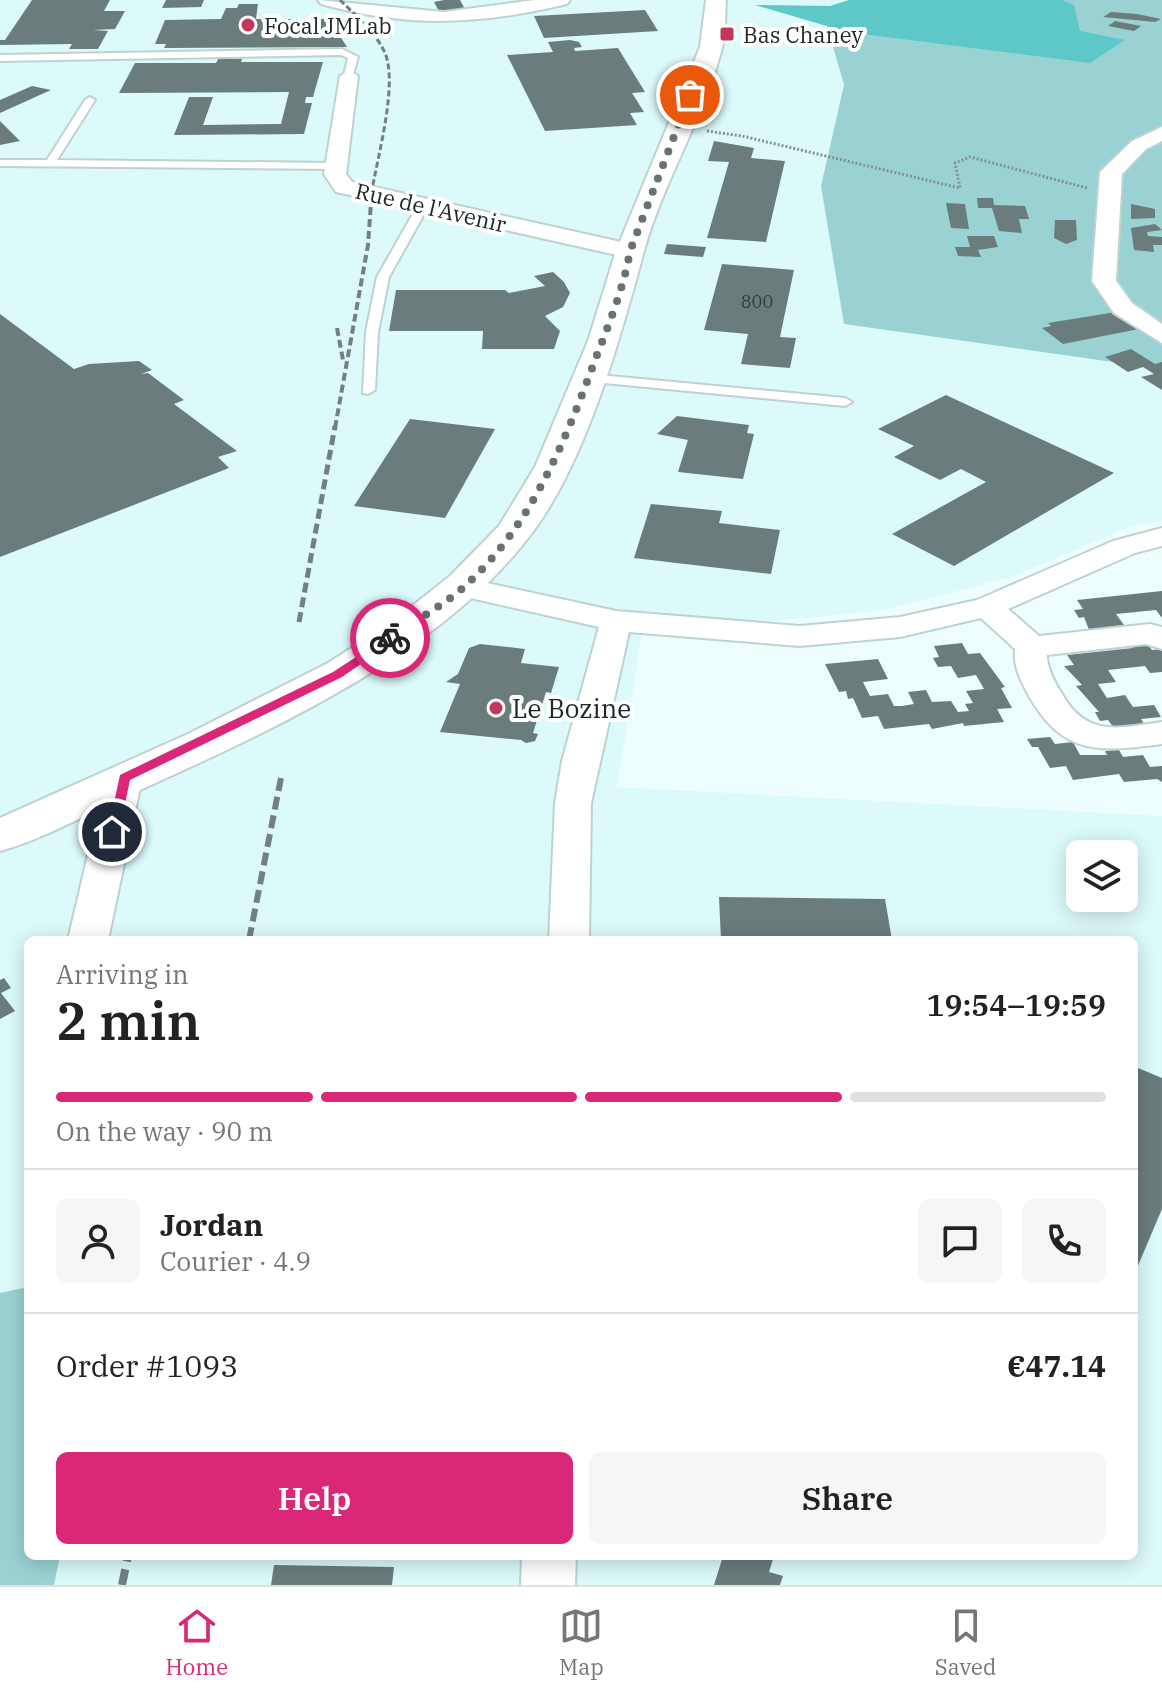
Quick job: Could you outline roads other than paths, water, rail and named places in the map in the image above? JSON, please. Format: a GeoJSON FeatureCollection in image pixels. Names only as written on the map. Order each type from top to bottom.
{"type":"FeatureCollection","features":[{"type":"Feature","properties":{"kind":"main road"},"geometry":{"type":"LineString","coordinates":[[684,111],[699,0]]}},
{"type":"Feature","properties":{"kind":"main road"},"geometry":{"type":"LineString","coordinates":[[0,836],[337,675],[464,587],[514,532],[543,486],[588,378],[626,276],[630,251],[711,47],[716,0]]}},
{"type":"Feature","properties":{"kind":"street"},"geometry":{"type":"LineString","coordinates":[[327,0],[388,15],[481,17],[561,0]]}},
{"type":"Feature","properties":{"kind":"street"},"geometry":{"type":"LineString","coordinates":[[468,0],[481,17]]}},
{"type":"Feature","properties":{"kind":"street","name":"Rue de l'Avenir"},"geometry":{"type":"LineString","coordinates":[[349,76],[336,166],[337,181],[344,187],[422,207],[630,251]]}},
{"type":"Feature","properties":{"kind":"street"},"geometry":{"type":"LineString","coordinates":[[1162,133],[1139,145],[1109,183],[1104,281],[1123,308],[1162,335]]}},
{"type":"Feature","properties":{"kind":"street"},"geometry":{"type":"LineString","coordinates":[[464,587],[616,621],[800,636],[900,627],[987,607],[1124,547],[1162,537]]}},
{"type":"Feature","properties":{"kind":"street"},"geometry":{"type":"LineString","coordinates":[[987,607],[1032,647],[1150,634],[1162,639]]}},
{"type":"Feature","properties":{"kind":"street"},"geometry":{"type":"LineString","coordinates":[[569,936],[573,803],[580,761],[616,621]]}},
{"type":"Feature","properties":{"kind":"street"},"geometry":{"type":"LineString","coordinates":[[1032,647],[1028,661],[1057,718],[1073,731],[1093,739],[1162,733]]}},
{"type":"Feature","properties":{"kind":"street"},"geometry":{"type":"LineString","coordinates":[[89,936],[124,778]]}},
{"type":"Feature","properties":{"kind":"street"},"geometry":{"type":"LineString","coordinates":[[548,1585],[549,1560]]}},
{"type":"Feature","properties":{"kind":"lane"},"geometry":{"type":"LineString","coordinates":[[0,58],[342,52],[353,57],[349,76]]}},
{"type":"Feature","properties":{"kind":"lane"},"geometry":{"type":"LineString","coordinates":[[50,163],[90,100]]}},
{"type":"Feature","properties":{"kind":"lane"},"geometry":{"type":"LineString","coordinates":[[0,163],[336,166]]}},
{"type":"Feature","properties":{"kind":"lane"},"geometry":{"type":"LineString","coordinates":[[368,390],[374,318],[383,277],[422,207]]}},
{"type":"Feature","properties":{"kind":"lane"},"geometry":{"type":"LineString","coordinates":[[394,253],[410,255]]}},
{"type":"Feature","properties":{"kind":"lane"},"geometry":{"type":"LineString","coordinates":[[588,378],[845,402]]}},
{"type":"Feature","properties":{"kind":"railway"},"geometry":{"type":"LineString","coordinates":[[340,0],[376,38],[388,66],[386,120],[372,190]]}},
{"type":"Feature","properties":{"kind":"railway"},"geometry":{"type":"LineString","coordinates":[[335,428],[368,245],[372,188]]}},
{"type":"Feature","properties":{"kind":"railway"},"geometry":{"type":"LineString","coordinates":[[337,328],[343,360]]}},
{"type":"Feature","properties":{"kind":"railway"},"geometry":{"type":"LineString","coordinates":[[299,622],[335,426]]}},
{"type":"Feature","properties":{"kind":"railway"},"geometry":{"type":"LineString","coordinates":[[250,936],[281,778]]}},
{"type":"Feature","properties":{"kind":"railway"},"geometry":{"type":"LineString","coordinates":[[122,1585],[127,1560]]}},
{"type":"Feature","properties":{"kind":"place","name":"Focal JMLab"},"geometry":{"type":"Point","coordinates":[248,25]}},
{"type":"Feature","properties":{"kind":"place","name":"Bas Chaney"},"geometry":{"type":"Point","coordinates":[727,34]}},
{"type":"Feature","properties":{"kind":"place","name":"Le Bozine"},"geometry":{"type":"Point","coordinates":[496,708]}}]}
